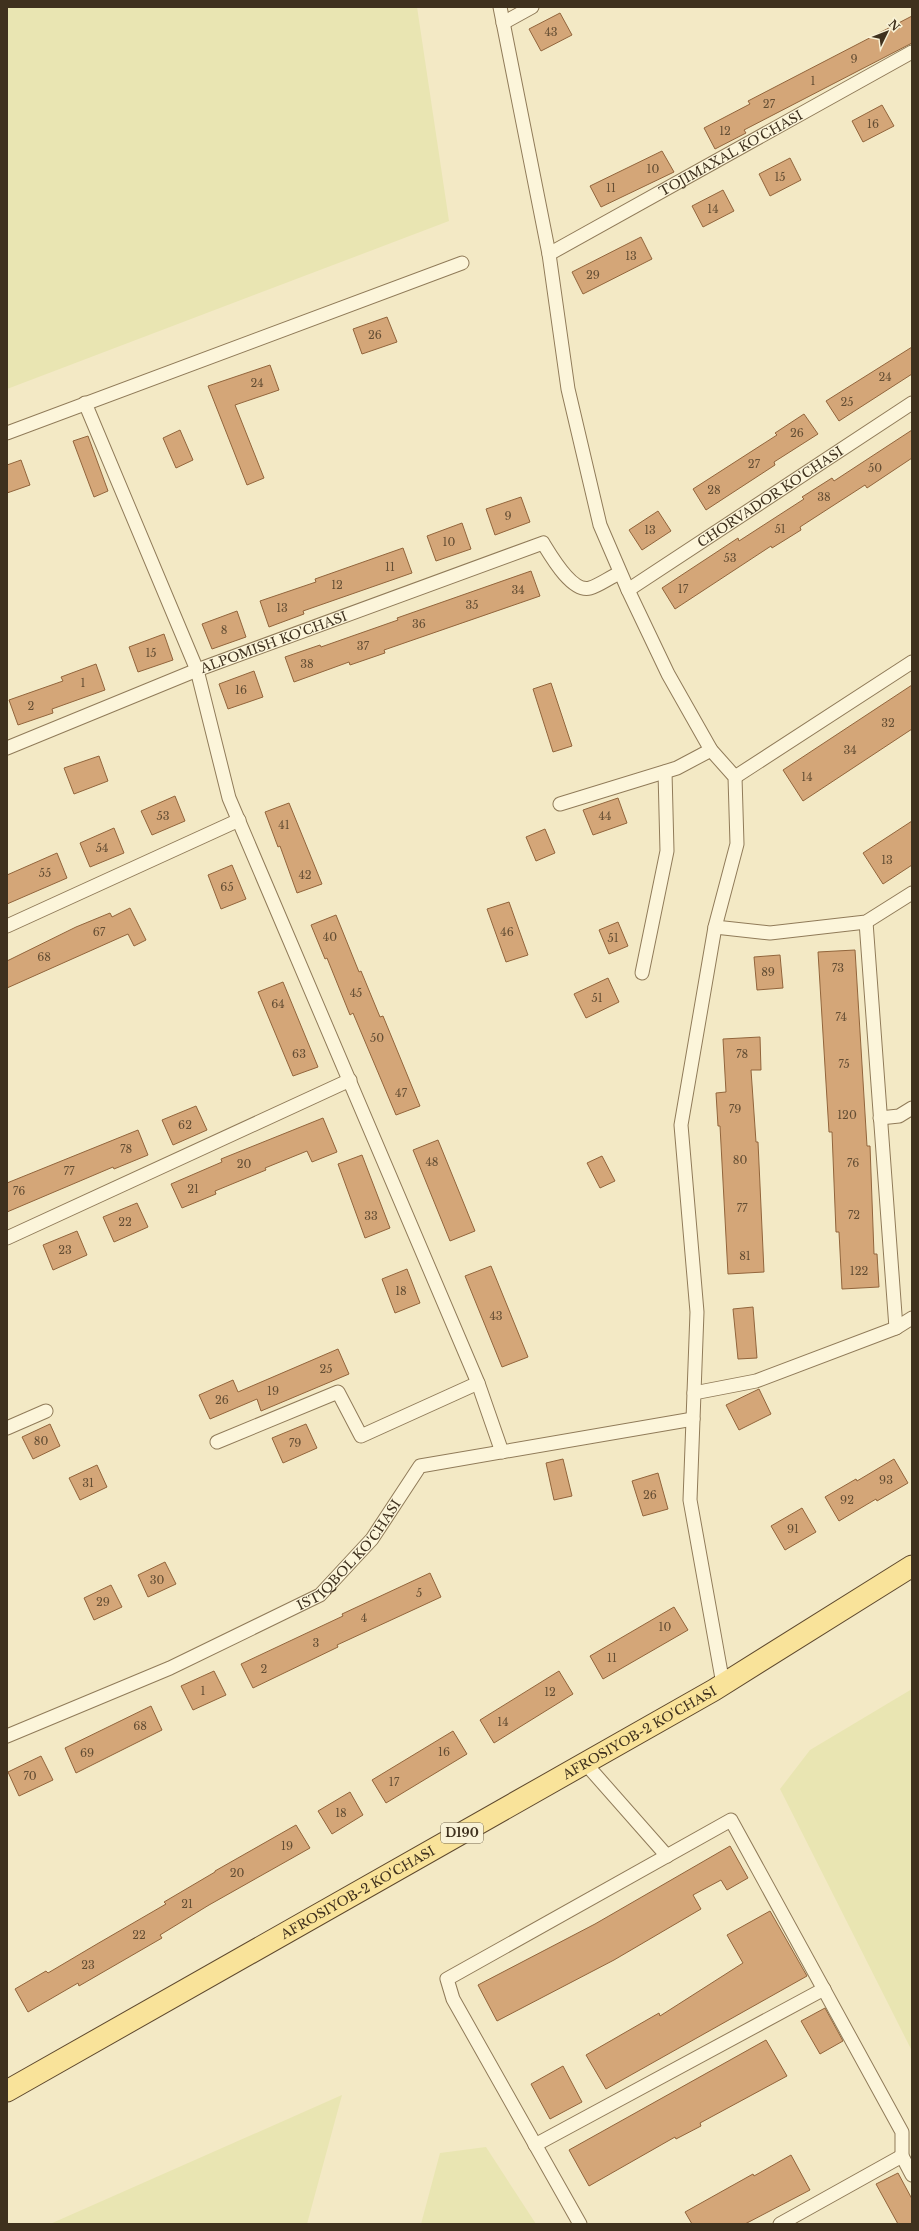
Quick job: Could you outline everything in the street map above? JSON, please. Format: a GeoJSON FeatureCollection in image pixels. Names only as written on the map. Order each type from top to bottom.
{"type":"FeatureCollection","features":[{"type":"Feature","properties":{"kind":"main road","name":"AFROSIYOB-2 KO'CHASI"},"geometry":{"type":"LineString","coordinates":[[7,2091],[723,1684],[912,1566]]}},
{"type":"Feature","properties":{"kind":"street"},"geometry":{"type":"LineString","coordinates":[[500,7],[549,254],[568,389],[600,525],[620,573],[668,674],[711,750],[735,777],[737,844],[715,927],[681,1125],[697,1312],[690,1500],[723,1684]]}},
{"type":"Feature","properties":{"kind":"street"},"geometry":{"type":"LineString","coordinates":[[503,23],[532,7]]}},
{"type":"Feature","properties":{"kind":"street","name":"TOJIMAXAL KO'CHASI"},"geometry":{"type":"LineString","coordinates":[[549,254],[912,52]]}},
{"type":"Feature","properties":{"kind":"street"},"geometry":{"type":"LineString","coordinates":[[7,433],[462,263]]}},
{"type":"Feature","properties":{"kind":"street"},"geometry":{"type":"LineString","coordinates":[[85,403],[197,670],[229,798],[478,1383],[502,1452]]}},
{"type":"Feature","properties":{"kind":"street","name":"CHORVADOR KO'CHASI"},"geometry":{"type":"LineString","coordinates":[[628,590],[912,403]]}},
{"type":"Feature","properties":{"kind":"street","name":"ALPOMISH KO'CHASI"},"geometry":{"type":"LineString","coordinates":[[7,748],[197,670],[543,543],[567,576],[577,586],[589,588],[620,573]]}},
{"type":"Feature","properties":{"kind":"street"},"geometry":{"type":"LineString","coordinates":[[735,777],[912,662]]}},
{"type":"Feature","properties":{"kind":"street"},"geometry":{"type":"LineString","coordinates":[[560,804],[671,770],[711,750]]}},
{"type":"Feature","properties":{"kind":"street"},"geometry":{"type":"LineString","coordinates":[[642,973],[667,851],[671,770]]}},
{"type":"Feature","properties":{"kind":"street"},"geometry":{"type":"LineString","coordinates":[[7,926],[239,820]]}},
{"type":"Feature","properties":{"kind":"street"},"geometry":{"type":"LineString","coordinates":[[715,927],[770,933],[866,922],[912,892]]}},
{"type":"Feature","properties":{"kind":"street"},"geometry":{"type":"LineString","coordinates":[[866,922],[896,1328]]}},
{"type":"Feature","properties":{"kind":"street"},"geometry":{"type":"LineString","coordinates":[[7,1238],[350,1080]]}},
{"type":"Feature","properties":{"kind":"street"},"geometry":{"type":"LineString","coordinates":[[880,1118],[899,1116],[912,1108]]}},
{"type":"Feature","properties":{"kind":"street"},"geometry":{"type":"LineString","coordinates":[[694,1393],[756,1381],[896,1328],[912,1318]]}},
{"type":"Feature","properties":{"kind":"street"},"geometry":{"type":"LineString","coordinates":[[217,1442],[338,1392],[361,1436],[478,1383]]}},
{"type":"Feature","properties":{"kind":"street"},"geometry":{"type":"LineString","coordinates":[[7,1428],[46,1411]]}},
{"type":"Feature","properties":{"kind":"street","name":"ISTIQBOL KO'CHASI"},"geometry":{"type":"LineString","coordinates":[[7,1736],[170,1668],[320,1596],[372,1539],[420,1466],[693,1419]]}},
{"type":"Feature","properties":{"kind":"street"},"geometry":{"type":"LineString","coordinates":[[585,1763],[667,1856]]}},
{"type":"Feature","properties":{"kind":"street"},"geometry":{"type":"LineString","coordinates":[[580,2224],[453,1999],[447,1979],[731,1820],[902,2132],[902,2156],[912,2175]]}},
{"type":"Feature","properties":{"kind":"street"},"geometry":{"type":"LineString","coordinates":[[535,2145],[824,1989]]}},
{"type":"Feature","properties":{"kind":"street"},"geometry":{"type":"LineString","coordinates":[[780,2224],[902,2156]]}},
{"type":"Feature","properties":{"kind":"shaded area"},"geometry":{"type":"Polygon","coordinates":[[[7,7],[417,7],[449,221],[7,389],[7,7]]]}},
{"type":"Feature","properties":{"kind":"shaded area"},"geometry":{"type":"Polygon","coordinates":[[[912,1689],[912,2051],[780,1789],[810,1750],[912,1689]]]}},
{"type":"Feature","properties":{"kind":"shaded area"},"geometry":{"type":"Polygon","coordinates":[[[342,2095],[307,2224],[50,2224],[342,2095]]]}},
{"type":"Feature","properties":{"kind":"shaded area"},"geometry":{"type":"Polygon","coordinates":[[[486,2147],[536,2224],[421,2224],[440,2153],[486,2147]]]}},
{"type":"Feature","properties":{"kind":"building"},"geometry":{"type":"Polygon","coordinates":[[[560,13],[572,35],[541,51],[529,29],[560,13]]]}},
{"type":"Feature","properties":{"kind":"building"},"geometry":{"type":"Polygon","coordinates":[[[912,16],[912,43],[744,130],[746,133],[715,149],[704,128],[750,104],[748,101],[912,16]]]}},
{"type":"Feature","properties":{"kind":"building"},"geometry":{"type":"Polygon","coordinates":[[[882,105],[894,126],[863,142],[852,121],[882,105]]]}},
{"type":"Feature","properties":{"kind":"building"},"geometry":{"type":"Polygon","coordinates":[[[662,151],[674,172],[601,207],[590,186],[662,151]]]}},
{"type":"Feature","properties":{"kind":"building"},"geometry":{"type":"Polygon","coordinates":[[[790,158],[801,180],[770,196],[759,174],[790,158]]]}},
{"type":"Feature","properties":{"kind":"building"},"geometry":{"type":"Polygon","coordinates":[[[723,190],[734,211],[703,227],[692,206],[723,190]]]}},
{"type":"Feature","properties":{"kind":"building"},"geometry":{"type":"Polygon","coordinates":[[[641,237],[652,259],[583,294],[572,272],[641,237]]]}},
{"type":"Feature","properties":{"kind":"building"},"geometry":{"type":"Polygon","coordinates":[[[387,317],[397,342],[362,354],[353,329],[387,317]]]}},
{"type":"Feature","properties":{"kind":"building"},"geometry":{"type":"Polygon","coordinates":[[[912,347],[912,374],[839,421],[826,401],[912,347]]]}},
{"type":"Feature","properties":{"kind":"building"},"geometry":{"type":"Polygon","coordinates":[[[270,365],[279,390],[235,405],[264,478],[247,485],[208,386],[270,365]]]}},
{"type":"Feature","properties":{"kind":"building"},"geometry":{"type":"Polygon","coordinates":[[[804,414],[818,434],[774,462],[775,465],[706,510],[693,489],[777,435],[775,433],[804,414]]]}},
{"type":"Feature","properties":{"kind":"building"},"geometry":{"type":"Polygon","coordinates":[[[180,430],[193,460],[176,468],[163,438],[180,430]]]}},
{"type":"Feature","properties":{"kind":"building"},"geometry":{"type":"Polygon","coordinates":[[[912,430],[912,458],[867,488],[865,485],[800,527],[801,530],[772,548],[771,546],[675,609],[662,588],[738,538],[739,541],[804,499],[802,497],[832,478],[834,481],[912,430]]]}},
{"type":"Feature","properties":{"kind":"building"},"geometry":{"type":"Polygon","coordinates":[[[88,436],[108,491],[94,497],[73,441],[88,436]]]}},
{"type":"Feature","properties":{"kind":"building"},"geometry":{"type":"Polygon","coordinates":[[[21,460],[30,485],[7,493],[7,465],[21,460]]]}},
{"type":"Feature","properties":{"kind":"building"},"geometry":{"type":"Polygon","coordinates":[[[521,497],[530,522],[495,535],[486,509],[521,497]]]}},
{"type":"Feature","properties":{"kind":"building"},"geometry":{"type":"Polygon","coordinates":[[[658,511],[671,531],[642,550],[629,530],[658,511]]]}},
{"type":"Feature","properties":{"kind":"building"},"geometry":{"type":"Polygon","coordinates":[[[462,523],[471,549],[436,561],[427,536],[462,523]]]}},
{"type":"Feature","properties":{"kind":"building"},"geometry":{"type":"Polygon","coordinates":[[[403,548],[412,573],[303,611],[304,614],[269,627],[260,601],[316,582],[315,579],[403,548]]]}},
{"type":"Feature","properties":{"kind":"building"},"geometry":{"type":"Polygon","coordinates":[[[531,571],[540,596],[384,650],[385,653],[350,665],[349,662],[294,682],[285,657],[320,645],[321,647],[398,620],[397,618],[531,571]]]}},
{"type":"Feature","properties":{"kind":"building"},"geometry":{"type":"Polygon","coordinates":[[[237,611],[246,637],[212,649],[202,624],[237,611]]]}},
{"type":"Feature","properties":{"kind":"building"},"geometry":{"type":"Polygon","coordinates":[[[164,634],[173,660],[138,672],[129,647],[164,634]]]}},
{"type":"Feature","properties":{"kind":"building"},"geometry":{"type":"Polygon","coordinates":[[[96,664],[105,690],[52,709],[53,713],[18,725],[9,700],[63,681],[61,677],[96,664]]]}},
{"type":"Feature","properties":{"kind":"building"},"geometry":{"type":"Polygon","coordinates":[[[254,671],[263,697],[228,709],[219,684],[254,671]]]}},
{"type":"Feature","properties":{"kind":"building"},"geometry":{"type":"Polygon","coordinates":[[[551,683],[572,746],[553,752],[533,689],[551,683]]]}},
{"type":"Feature","properties":{"kind":"building"},"geometry":{"type":"Polygon","coordinates":[[[912,685],[912,729],[803,801],[783,770],[912,685]]]}},
{"type":"Feature","properties":{"kind":"building"},"geometry":{"type":"Polygon","coordinates":[[[99,756],[108,781],[74,794],[64,768],[99,756]]]}},
{"type":"Feature","properties":{"kind":"building"},"geometry":{"type":"Polygon","coordinates":[[[175,796],[185,821],[152,835],[141,811],[175,796]]]}},
{"type":"Feature","properties":{"kind":"building"},"geometry":{"type":"Polygon","coordinates":[[[618,798],[627,823],[593,835],[583,810],[618,798]]]}},
{"type":"Feature","properties":{"kind":"building"},"geometry":{"type":"Polygon","coordinates":[[[289,803],[322,884],[297,893],[280,846],[278,847],[265,812],[289,803]]]}},
{"type":"Feature","properties":{"kind":"building"},"geometry":{"type":"Polygon","coordinates":[[[912,821],[912,865],[883,884],[863,853],[912,821]]]}},
{"type":"Feature","properties":{"kind":"building"},"geometry":{"type":"Polygon","coordinates":[[[114,828],[124,853],[90,867],[80,843],[114,828]]]}},
{"type":"Feature","properties":{"kind":"building"},"geometry":{"type":"Polygon","coordinates":[[[545,829],[555,853],[536,861],[526,837],[545,829]]]}},
{"type":"Feature","properties":{"kind":"building"},"geometry":{"type":"Polygon","coordinates":[[[57,853],[67,878],[7,904],[7,875],[57,853]]]}},
{"type":"Feature","properties":{"kind":"building"},"geometry":{"type":"Polygon","coordinates":[[[232,865],[246,899],[221,909],[208,875],[232,865]]]}},
{"type":"Feature","properties":{"kind":"building"},"geometry":{"type":"Polygon","coordinates":[[[509,902],[528,955],[506,962],[487,909],[509,902]]]}},
{"type":"Feature","properties":{"kind":"building"},"geometry":{"type":"Polygon","coordinates":[[[130,908],[146,940],[134,946],[128,934],[7,988],[7,961],[76,927],[110,913],[112,917],[130,908]]]}},
{"type":"Feature","properties":{"kind":"building"},"geometry":{"type":"Polygon","coordinates":[[[336,915],[359,972],[361,971],[380,1017],[383,1016],[420,1106],[396,1115],[353,1013],[350,1015],[327,958],[325,959],[311,925],[336,915]]]}},
{"type":"Feature","properties":{"kind":"building"},"geometry":{"type":"Polygon","coordinates":[[[618,922],[628,946],[609,954],[599,930],[618,922]]]}},
{"type":"Feature","properties":{"kind":"building"},"geometry":{"type":"Polygon","coordinates":[[[855,950],[867,1146],[870,1146],[874,1254],[877,1254],[879,1287],[842,1289],[839,1232],[836,1232],[832,1132],[829,1132],[818,952],[855,950]]]}},
{"type":"Feature","properties":{"kind":"building"},"geometry":{"type":"Polygon","coordinates":[[[780,955],[783,988],[757,990],[754,957],[780,955]]]}},
{"type":"Feature","properties":{"kind":"building"},"geometry":{"type":"Polygon","coordinates":[[[608,978],[619,1002],[586,1018],[574,994],[608,978]]]}},
{"type":"Feature","properties":{"kind":"building"},"geometry":{"type":"Polygon","coordinates":[[[283,982],[318,1067],[293,1076],[258,992],[283,982]]]}},
{"type":"Feature","properties":{"kind":"building"},"geometry":{"type":"Polygon","coordinates":[[[760,1037],[761,1070],[751,1070],[756,1142],[758,1142],[764,1272],[728,1274],[720,1126],[718,1126],[716,1093],[726,1092],[723,1039],[760,1037]]]}},
{"type":"Feature","properties":{"kind":"building"},"geometry":{"type":"Polygon","coordinates":[[[196,1106],[207,1130],[173,1145],[162,1120],[196,1106]]]}},
{"type":"Feature","properties":{"kind":"building"},"geometry":{"type":"Polygon","coordinates":[[[323,1118],[337,1152],[312,1162],[307,1151],[265,1168],[266,1170],[215,1191],[216,1194],[182,1208],[171,1184],[222,1162],[221,1159],[323,1118]]]}},
{"type":"Feature","properties":{"kind":"building"},"geometry":{"type":"Polygon","coordinates":[[[138,1130],[148,1155],[114,1169],[113,1167],[7,1212],[7,1183],[138,1130]]]}},
{"type":"Feature","properties":{"kind":"building"},"geometry":{"type":"Polygon","coordinates":[[[438,1140],[475,1231],[450,1241],[413,1150],[438,1140]]]}},
{"type":"Feature","properties":{"kind":"building"},"geometry":{"type":"Polygon","coordinates":[[[362,1155],[390,1228],[365,1238],[338,1164],[362,1155]]]}},
{"type":"Feature","properties":{"kind":"building"},"geometry":{"type":"Polygon","coordinates":[[[602,1156],[615,1181],[600,1188],[587,1163],[602,1156]]]}},
{"type":"Feature","properties":{"kind":"building"},"geometry":{"type":"Polygon","coordinates":[[[137,1203],[148,1227],[114,1242],[103,1217],[137,1203]]]}},
{"type":"Feature","properties":{"kind":"building"},"geometry":{"type":"Polygon","coordinates":[[[77,1231],[87,1255],[53,1270],[43,1245],[77,1231]]]}},
{"type":"Feature","properties":{"kind":"building"},"geometry":{"type":"Polygon","coordinates":[[[491,1266],[528,1357],[502,1367],[465,1276],[491,1266]]]}},
{"type":"Feature","properties":{"kind":"building"},"geometry":{"type":"Polygon","coordinates":[[[407,1269],[420,1303],[395,1313],[382,1279],[407,1269]]]}},
{"type":"Feature","properties":{"kind":"building"},"geometry":{"type":"Polygon","coordinates":[[[753,1307],[757,1358],[738,1359],[733,1309],[753,1307]]]}},
{"type":"Feature","properties":{"kind":"building"},"geometry":{"type":"Polygon","coordinates":[[[338,1349],[349,1374],[261,1411],[257,1399],[210,1419],[199,1395],[233,1380],[238,1392],[338,1349]]]}},
{"type":"Feature","properties":{"kind":"building"},"geometry":{"type":"Polygon","coordinates":[[[759,1389],[771,1414],[739,1430],[726,1405],[759,1389]]]}},
{"type":"Feature","properties":{"kind":"building"},"geometry":{"type":"Polygon","coordinates":[[[50,1424],[60,1446],[33,1459],[22,1437],[50,1424]]]}},
{"type":"Feature","properties":{"kind":"building"},"geometry":{"type":"Polygon","coordinates":[[[306,1424],[317,1448],[283,1463],[272,1438],[306,1424]]]}},
{"type":"Feature","properties":{"kind":"building"},"geometry":{"type":"Polygon","coordinates":[[[563,1459],[572,1496],[554,1500],[546,1463],[563,1459]]]}},
{"type":"Feature","properties":{"kind":"building"},"geometry":{"type":"Polygon","coordinates":[[[894,1459],[908,1483],[877,1501],[876,1499],[839,1521],[825,1497],[856,1479],[857,1481],[894,1459]]]}},
{"type":"Feature","properties":{"kind":"building"},"geometry":{"type":"Polygon","coordinates":[[[97,1465],[107,1487],[80,1500],[69,1478],[97,1465]]]}},
{"type":"Feature","properties":{"kind":"building"},"geometry":{"type":"Polygon","coordinates":[[[658,1473],[668,1509],[643,1516],[632,1481],[658,1473]]]}},
{"type":"Feature","properties":{"kind":"building"},"geometry":{"type":"Polygon","coordinates":[[[802,1508],[816,1532],[785,1550],[771,1526],[802,1508]]]}},
{"type":"Feature","properties":{"kind":"building"},"geometry":{"type":"Polygon","coordinates":[[[165,1562],[176,1584],[148,1597],[138,1575],[165,1562]]]}},
{"type":"Feature","properties":{"kind":"building"},"geometry":{"type":"Polygon","coordinates":[[[430,1573],[441,1597],[337,1645],[338,1647],[253,1688],[241,1664],[343,1616],[342,1614],[430,1573]]]}},
{"type":"Feature","properties":{"kind":"building"},"geometry":{"type":"Polygon","coordinates":[[[111,1585],[122,1607],[94,1620],[84,1598],[111,1585]]]}},
{"type":"Feature","properties":{"kind":"building"},"geometry":{"type":"Polygon","coordinates":[[[674,1607],[688,1630],[603,1679],[590,1656],[674,1607]]]}},
{"type":"Feature","properties":{"kind":"building"},"geometry":{"type":"Polygon","coordinates":[[[214,1671],[226,1695],[193,1710],[181,1686],[214,1671]]]}},
{"type":"Feature","properties":{"kind":"building"},"geometry":{"type":"Polygon","coordinates":[[[559,1671],[573,1694],[494,1743],[480,1720],[559,1671]]]}},
{"type":"Feature","properties":{"kind":"building"},"geometry":{"type":"Polygon","coordinates":[[[151,1706],[162,1730],[76,1773],[65,1748],[151,1706]]]}},
{"type":"Feature","properties":{"kind":"building"},"geometry":{"type":"Polygon","coordinates":[[[453,1731],[467,1754],[386,1803],[372,1780],[453,1731]]]}},
{"type":"Feature","properties":{"kind":"building"},"geometry":{"type":"Polygon","coordinates":[[[41,1756],[53,1780],[19,1796],[8,1772],[41,1756]]]}},
{"type":"Feature","properties":{"kind":"building"},"geometry":{"type":"Polygon","coordinates":[[[350,1792],[363,1815],[332,1834],[318,1811],[350,1792]]]}},
{"type":"Feature","properties":{"kind":"building"},"geometry":{"type":"Polygon","coordinates":[[[296,1825],[310,1848],[209,1905],[160,1935],[162,1938],[79,1986],[78,1983],[28,2012],[15,1989],[46,1971],[48,1973],[166,1904],[164,1902],[215,1871],[296,1825]]]}},
{"type":"Feature","properties":{"kind":"building"},"geometry":{"type":"Polygon","coordinates":[[[730,1846],[748,1878],[727,1890],[721,1880],[693,1895],[701,1909],[614,1960],[497,2021],[478,1985],[595,1924],[730,1846]]]}},
{"type":"Feature","properties":{"kind":"building"},"geometry":{"type":"Polygon","coordinates":[[[770,1911],[807,1976],[606,2089],[586,2055],[659,2013],[660,2016],[743,1963],[727,1935],[770,1911]]]}},
{"type":"Feature","properties":{"kind":"building"},"geometry":{"type":"Polygon","coordinates":[[[825,2008],[843,2041],[820,2054],[801,2021],[825,2008]]]}},
{"type":"Feature","properties":{"kind":"building"},"geometry":{"type":"Polygon","coordinates":[[[766,2040],[787,2076],[700,2123],[701,2126],[676,2139],[675,2137],[589,2186],[569,2150],[766,2040]]]}},
{"type":"Feature","properties":{"kind":"building"},"geometry":{"type":"Polygon","coordinates":[[[563,2066],[582,2102],[550,2119],[531,2084],[563,2066]]]}},
{"type":"Feature","properties":{"kind":"building"},"geometry":{"type":"Polygon","coordinates":[[[791,2155],[810,2190],[745,2224],[692,2224],[685,2212],[753,2174],[754,2176],[791,2155]]]}},
{"type":"Feature","properties":{"kind":"building"},"geometry":{"type":"Polygon","coordinates":[[[898,2173],[912,2199],[912,2224],[898,2224],[876,2184],[898,2173]]]}}]}
